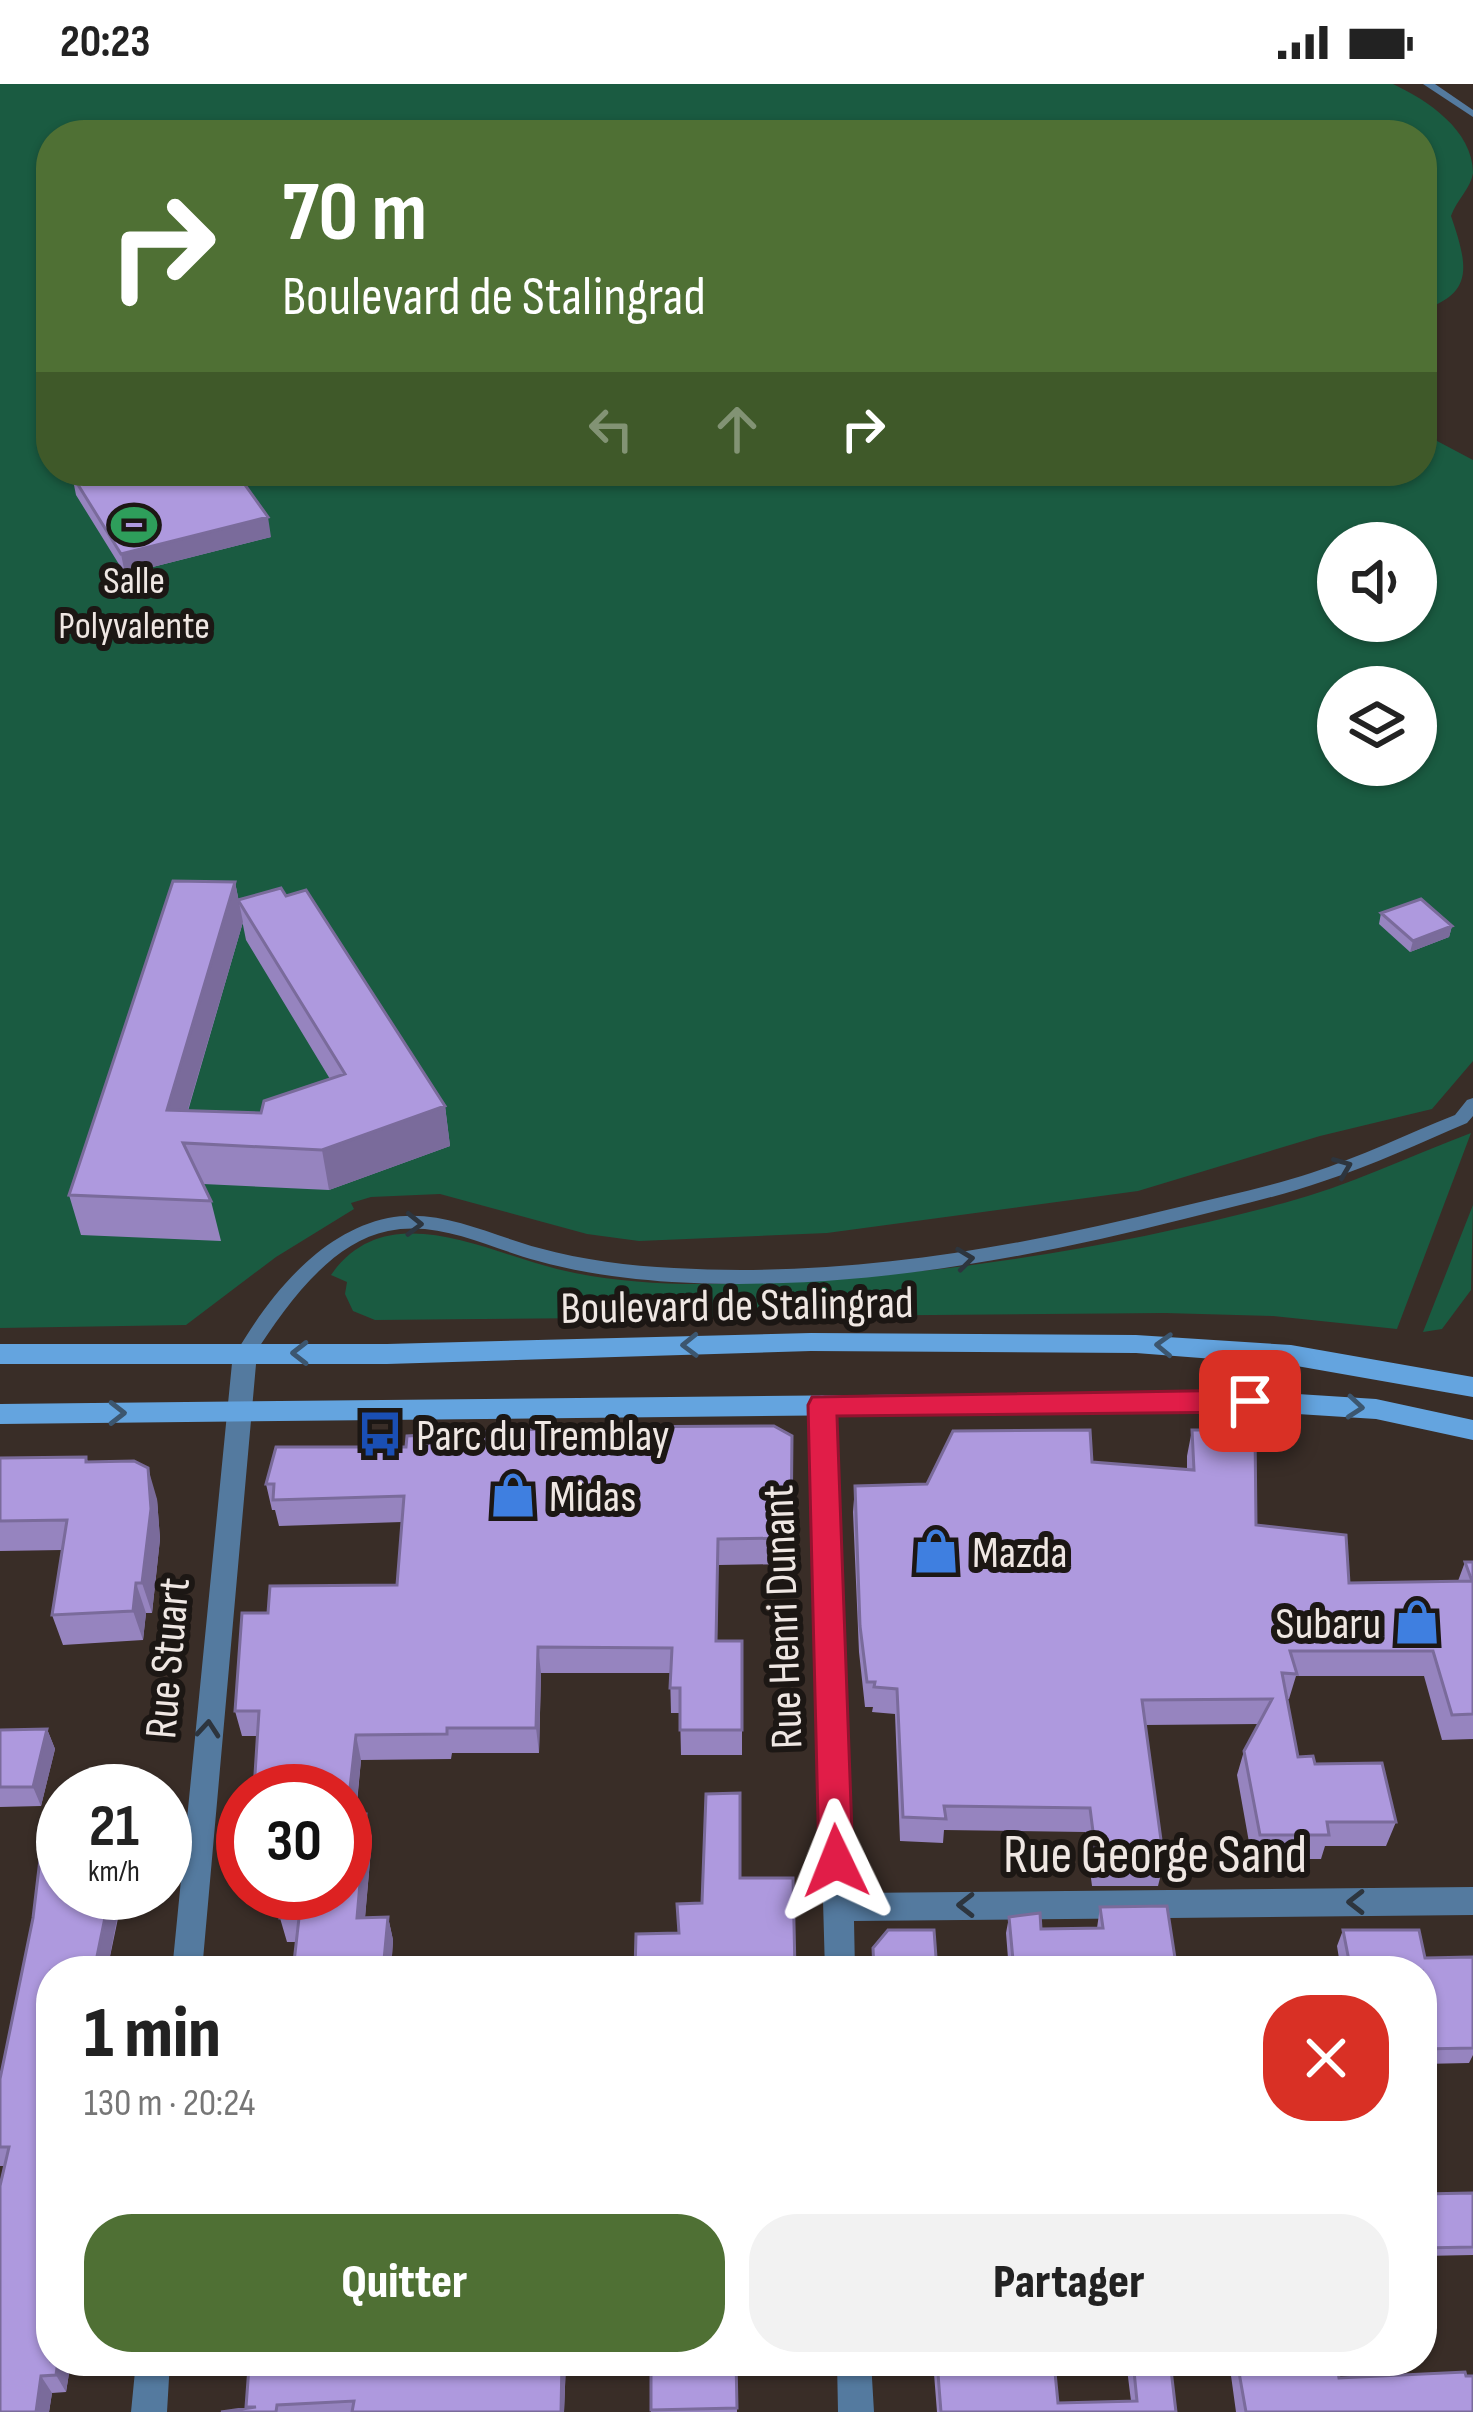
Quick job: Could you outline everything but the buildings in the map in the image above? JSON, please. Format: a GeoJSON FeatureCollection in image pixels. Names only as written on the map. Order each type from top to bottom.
{"type":"FeatureCollection","features":[{"type":"Feature","properties":{"kind":"main road","name":"Boulevard de Stalingrad"},"geometry":{"type":"LineString","coordinates":[[0,1354],[387,1354],[811,1342],[1136,1344],[1291,1355],[1473,1387]]}},
{"type":"Feature","properties":{"kind":"main road"},"geometry":{"type":"LineString","coordinates":[[0,1414],[1288,1402],[1376,1409],[1473,1430]]}},
{"type":"Feature","properties":{"kind":"street","name":"Rue Stuart"},"geometry":{"type":"LineString","coordinates":[[189,1956],[245,1353]]}},
{"type":"Feature","properties":{"kind":"street","name":"Rue Henri Dunant"},"geometry":{"type":"LineString","coordinates":[[822,1405],[840,1956]]}},
{"type":"Feature","properties":{"kind":"street","name":"Rue George Sand"},"geometry":{"type":"LineString","coordinates":[[838,1907],[1473,1901]]}},
{"type":"Feature","properties":{"kind":"street"},"geometry":{"type":"LineString","coordinates":[[149,2412],[152,2376]]}},
{"type":"Feature","properties":{"kind":"street"},"geometry":{"type":"LineString","coordinates":[[855,2376],[856,2412]]}},
{"type":"Feature","properties":{"kind":"lane"},"geometry":{"type":"LineString","coordinates":[[1427,84],[1473,114]]}},
{"type":"Feature","properties":{"kind":"lane"},"geometry":{"type":"LineString","coordinates":[[245,1353],[274,1305],[311,1271],[370,1229],[390,1224],[445,1225],[579,1263],[677,1275],[831,1273],[919,1264],[1124,1228],[1318,1177],[1461,1119],[1473,1104]]}},
{"type":"Feature","properties":{"kind":"green space"},"geometry":{"type":"Polygon","coordinates":[[[0,84],[1393,84],[1446,118],[1465,143],[1473,173],[1451,216],[1461,250],[1462,276],[1451,296],[1437,304],[1437,120],[36,120],[36,486],[1437,486],[1437,441],[1473,460],[1473,1061],[1432,1109],[1320,1136],[1138,1191],[827,1233],[639,1241],[587,1234],[440,1194],[371,1197],[351,1203],[354,1209],[276,1257],[186,1325],[0,1328],[0,84]]]}},
{"type":"Feature","properties":{"kind":"green space"},"geometry":{"type":"Polygon","coordinates":[[[1471,1133],[1397,1329],[1273,1316],[1165,1313],[375,1320],[353,1311],[345,1294],[347,1282],[331,1275],[354,1251],[379,1238],[407,1234],[468,1242],[572,1272],[667,1283],[835,1279],[986,1263],[1136,1238],[1284,1203],[1471,1133]]]}},
{"type":"Feature","properties":{"kind":"green space"},"geometry":{"type":"Polygon","coordinates":[[[1473,1205],[1471,1290],[1442,1329],[1423,1332],[1473,1205]]]}},
{"type":"Feature","properties":{"kind":"place","name":"Salle Polyvalente"},"geometry":{"type":"Point","coordinates":[134,525]}},
{"type":"Feature","properties":{"kind":"place","name":"Parc du Tremblay"},"geometry":{"type":"Point","coordinates":[380,1434]}},
{"type":"Feature","properties":{"kind":"place","name":"Midas"},"geometry":{"type":"Point","coordinates":[513,1495]}},
{"type":"Feature","properties":{"kind":"place","name":"Mazda"},"geometry":{"type":"Point","coordinates":[936,1551]}},
{"type":"Feature","properties":{"kind":"place","name":"Subaru"},"geometry":{"type":"Point","coordinates":[1417,1622]}},
{"type":"Feature","properties":{"kind":"route"},"geometry":{"type":"LineString","coordinates":[[836,1861],[822,1405],[1250,1401]]}}]}
